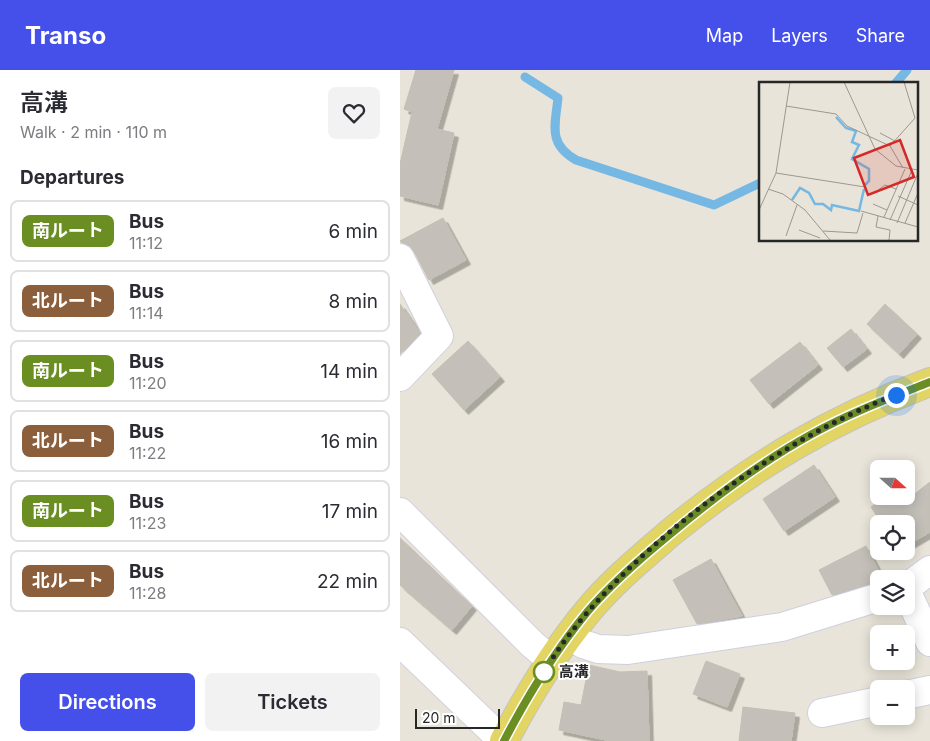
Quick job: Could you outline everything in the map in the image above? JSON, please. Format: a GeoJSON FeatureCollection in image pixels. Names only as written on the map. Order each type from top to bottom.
{"type":"FeatureCollection","features":[{"type":"Feature","properties":{"kind":"main road"},"geometry":{"type":"LineString","coordinates":[[504,741],[552,660],[588,611],[630,568],[704,505],[812,434],[879,401],[930,382]]}},
{"type":"Feature","properties":{"kind":"street"},"geometry":{"type":"LineString","coordinates":[[400,258],[439,336],[400,377]]}},
{"type":"Feature","properties":{"kind":"street"},"geometry":{"type":"LineString","coordinates":[[400,512],[532,644],[552,660]]}},
{"type":"Feature","properties":{"kind":"street"},"geometry":{"type":"LineString","coordinates":[[915,582],[930,570]]}},
{"type":"Feature","properties":{"kind":"street"},"geometry":{"type":"LineString","coordinates":[[570,635],[583,644],[598,649],[628,650],[782,627],[870,600]]}},
{"type":"Feature","properties":{"kind":"street"},"geometry":{"type":"LineString","coordinates":[[915,609],[930,642]]}},
{"type":"Feature","properties":{"kind":"street"},"geometry":{"type":"LineString","coordinates":[[400,642],[504,741]]}},
{"type":"Feature","properties":{"kind":"street"},"geometry":{"type":"LineString","coordinates":[[915,693],[930,690]]}},
{"type":"Feature","properties":{"kind":"street"},"geometry":{"type":"LineString","coordinates":[[822,713],[870,702]]}},
{"type":"Feature","properties":{"kind":"building"},"geometry":{"type":"Polygon","coordinates":[[[416,70],[454,70],[437,129],[454,133],[438,205],[400,196],[400,164],[412,112],[404,109],[416,70]]]}},
{"type":"Feature","properties":{"kind":"building"},"geometry":{"type":"Polygon","coordinates":[[[443,218],[466,260],[429,280],[414,251],[400,241],[443,218]]]}},
{"type":"Feature","properties":{"kind":"building"},"geometry":{"type":"Polygon","coordinates":[[[400,304],[420,333],[400,354],[400,304]]]}},
{"type":"Feature","properties":{"kind":"building"},"geometry":{"type":"Polygon","coordinates":[[[885,304],[917,334],[899,354],[867,324],[885,304]]]}},
{"type":"Feature","properties":{"kind":"building"},"geometry":{"type":"Polygon","coordinates":[[[851,329],[867,349],[843,367],[827,348],[851,329]]]}},
{"type":"Feature","properties":{"kind":"building"},"geometry":{"type":"Polygon","coordinates":[[[468,341],[500,377],[464,410],[432,374],[468,341]]]}},
{"type":"Feature","properties":{"kind":"building"},"geometry":{"type":"Polygon","coordinates":[[[800,342],[818,365],[769,404],[750,380],[800,342]]]}},
{"type":"Feature","properties":{"kind":"building"},"geometry":{"type":"Polygon","coordinates":[[[814,465],[835,497],[784,531],[763,499],[814,465]]]}},
{"type":"Feature","properties":{"kind":"building"},"geometry":{"type":"Polygon","coordinates":[[[930,482],[930,532],[915,541],[915,515],[876,515],[871,507],[874,505],[915,505],[915,494],[930,482]]]}},
{"type":"Feature","properties":{"kind":"building"},"geometry":{"type":"Polygon","coordinates":[[[400,538],[472,606],[452,630],[400,585],[400,538]]]}},
{"type":"Feature","properties":{"kind":"building"},"geometry":{"type":"Polygon","coordinates":[[[866,546],[870,554],[870,560],[873,560],[878,570],[870,570],[870,583],[832,595],[819,570],[866,546]]]}},
{"type":"Feature","properties":{"kind":"building"},"geometry":{"type":"Polygon","coordinates":[[[711,559],[742,616],[697,624],[673,580],[711,559]]]}},
{"type":"Feature","properties":{"kind":"building"},"geometry":{"type":"Polygon","coordinates":[[[706,661],[740,674],[727,707],[693,694],[706,661]]]}},
{"type":"Feature","properties":{"kind":"building"},"geometry":{"type":"Polygon","coordinates":[[[589,665],[620,672],[647,671],[649,741],[611,741],[559,730],[564,702],[581,705],[589,665]]]}},
{"type":"Feature","properties":{"kind":"building"},"geometry":{"type":"Polygon","coordinates":[[[743,707],[795,713],[791,741],[739,741],[743,707]]]}},
{"type":"Feature","properties":{"kind":"waterway"},"geometry":{"type":"LineString","coordinates":[[897,82],[907,70]]}},
{"type":"Feature","properties":{"kind":"waterway"},"geometry":{"type":"LineString","coordinates":[[525,77],[558,98],[555,126],[557,141],[561,148],[576,160],[714,205],[759,183]]}},
{"type":"Feature","properties":{"kind":"bus line","name":"南ルート"},"geometry":{"type":"LineString","coordinates":[[504,741],[536,683],[588,611],[630,568],[704,505],[759,466],[812,434],[879,401],[930,382]]}},
{"type":"Feature","properties":{"kind":"place","name":"高溝"},"geometry":{"type":"Point","coordinates":[544,672]}},
{"type":"Feature","properties":{"kind":"route"},"geometry":{"type":"LineString","coordinates":[[544,672],[588,611],[606,591],[704,505],[759,466],[812,434],[879,401],[896,395]]}}]}
